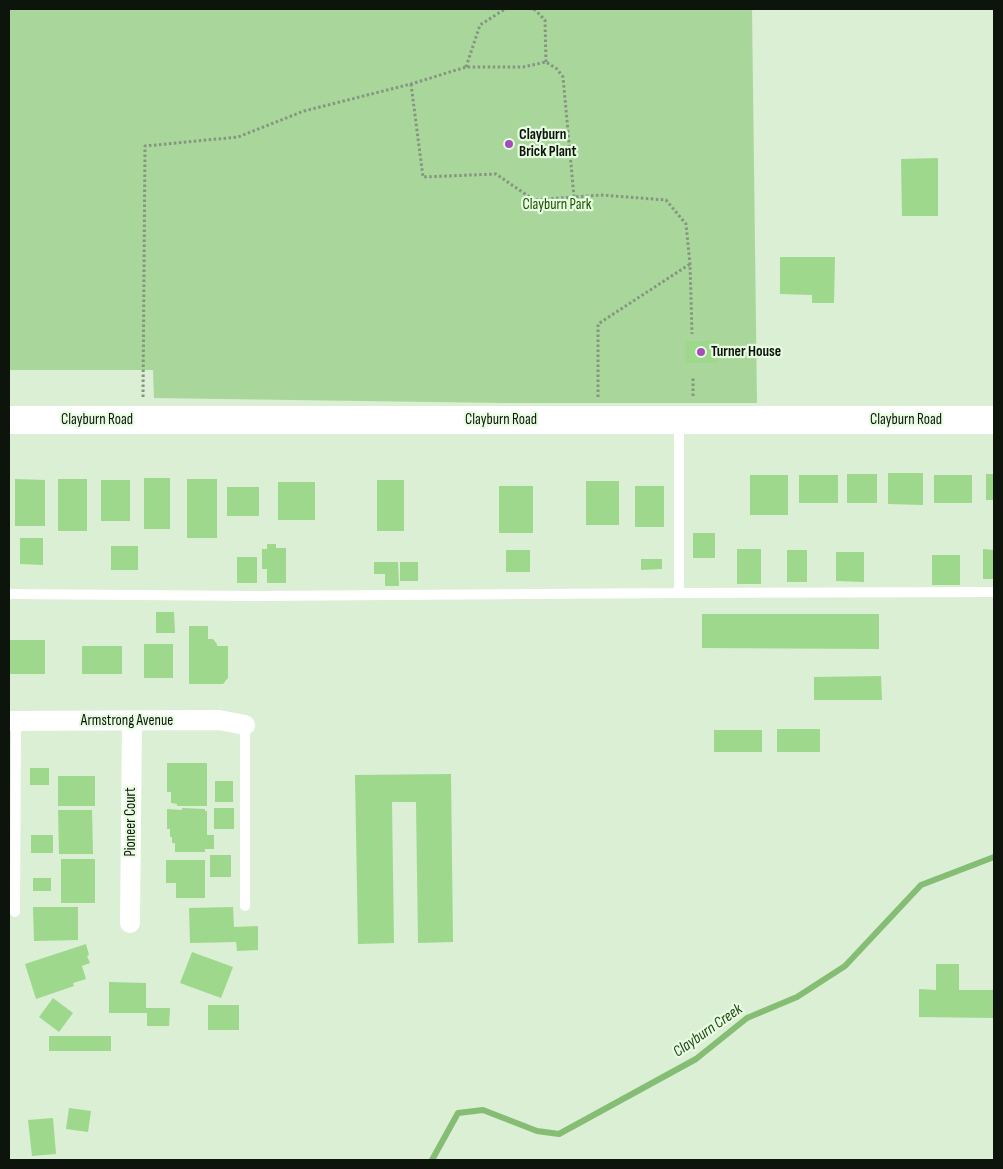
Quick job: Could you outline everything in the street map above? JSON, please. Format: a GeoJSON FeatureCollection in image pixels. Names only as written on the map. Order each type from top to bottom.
{"type":"FeatureCollection","features":[{"type":"Feature","properties":{"kind":"street","name":"Clayburn Road"},"geometry":{"type":"LineString","coordinates":[[9,420],[994,420]]}},
{"type":"Feature","properties":{"kind":"street","name":"Armstrong Avenue"},"geometry":{"type":"LineString","coordinates":[[12,722],[220,720],[245,725]]}},
{"type":"Feature","properties":{"kind":"street","name":"Pioneer Court"},"geometry":{"type":"LineString","coordinates":[[130,923],[132,721]]}},
{"type":"Feature","properties":{"kind":"lane"},"geometry":{"type":"LineString","coordinates":[[679,420],[680,593]]}},
{"type":"Feature","properties":{"kind":"lane"},"geometry":{"type":"LineString","coordinates":[[9,594],[256,596],[994,592]]}},
{"type":"Feature","properties":{"kind":"lane"},"geometry":{"type":"LineString","coordinates":[[12,722],[15,912]]}},
{"type":"Feature","properties":{"kind":"lane"},"geometry":{"type":"LineString","coordinates":[[245,725],[245,906]]}},
{"type":"Feature","properties":{"kind":"path"},"geometry":{"type":"LineString","coordinates":[[466,67],[480,25],[505,9]]}},
{"type":"Feature","properties":{"kind":"path"},"geometry":{"type":"LineString","coordinates":[[534,9],[545,20],[546,62]]}},
{"type":"Feature","properties":{"kind":"path"},"geometry":{"type":"LineString","coordinates":[[144,398],[145,146],[238,137],[304,112],[411,84],[466,67],[523,67],[546,62],[563,77],[574,197]]}},
{"type":"Feature","properties":{"kind":"path"},"geometry":{"type":"LineString","coordinates":[[411,84],[423,177],[496,174],[534,200],[601,195],[666,200],[686,224],[690,264],[692,334]]}},
{"type":"Feature","properties":{"kind":"path"},"geometry":{"type":"LineString","coordinates":[[598,420],[598,324],[690,264]]}},
{"type":"Feature","properties":{"kind":"green space","name":"Clayburn Park"},"geometry":{"type":"Polygon","coordinates":[[[9,9],[752,9],[757,403],[501,403],[154,398],[153,370],[9,370],[9,9]]]}},
{"type":"Feature","properties":{"kind":"building"},"geometry":{"type":"Polygon","coordinates":[[[938,158],[938,216],[902,216],[901,159],[938,158]]]}},
{"type":"Feature","properties":{"kind":"building"},"geometry":{"type":"Polygon","coordinates":[[[780,257],[835,257],[834,303],[812,303],[812,295],[780,294],[780,257]]]}},
{"type":"Feature","properties":{"kind":"building","name":"Turner House"},"geometry":{"type":"Polygon","coordinates":[[[685,341],[717,341],[717,363],[685,363],[685,341]]]}},
{"type":"Feature","properties":{"kind":"building"},"geometry":{"type":"Polygon","coordinates":[[[888,473],[923,473],[923,505],[888,504],[888,473]]]}},
{"type":"Feature","properties":{"kind":"building"},"geometry":{"type":"Polygon","coordinates":[[[847,474],[877,474],[877,503],[847,503],[847,474]]]}},
{"type":"Feature","properties":{"kind":"building"},"geometry":{"type":"Polygon","coordinates":[[[986,474],[994,474],[994,500],[986,500],[986,474]]]}},
{"type":"Feature","properties":{"kind":"building"},"geometry":{"type":"Polygon","coordinates":[[[750,475],[788,475],[788,515],[750,515],[750,475]]]}},
{"type":"Feature","properties":{"kind":"building"},"geometry":{"type":"Polygon","coordinates":[[[799,475],[838,475],[838,503],[799,503],[799,475]]]}},
{"type":"Feature","properties":{"kind":"building"},"geometry":{"type":"Polygon","coordinates":[[[934,475],[972,475],[972,503],[934,503],[934,475]]]}},
{"type":"Feature","properties":{"kind":"building"},"geometry":{"type":"Polygon","coordinates":[[[144,478],[170,478],[170,529],[144,529],[144,478]]]}},
{"type":"Feature","properties":{"kind":"building"},"geometry":{"type":"Polygon","coordinates":[[[15,479],[45,480],[45,526],[15,526],[15,479]]]}},
{"type":"Feature","properties":{"kind":"building"},"geometry":{"type":"Polygon","coordinates":[[[58,479],[87,479],[87,531],[58,531],[58,479]]]}},
{"type":"Feature","properties":{"kind":"building"},"geometry":{"type":"Polygon","coordinates":[[[187,479],[217,479],[217,538],[187,538],[187,479]]]}},
{"type":"Feature","properties":{"kind":"building"},"geometry":{"type":"Polygon","coordinates":[[[101,480],[130,480],[130,521],[101,521],[101,480]]]}},
{"type":"Feature","properties":{"kind":"building"},"geometry":{"type":"Polygon","coordinates":[[[377,480],[404,480],[404,531],[377,531],[377,480]]]}},
{"type":"Feature","properties":{"kind":"building"},"geometry":{"type":"Polygon","coordinates":[[[586,481],[619,481],[619,525],[586,525],[586,481]]]}},
{"type":"Feature","properties":{"kind":"building"},"geometry":{"type":"Polygon","coordinates":[[[278,482],[315,482],[315,520],[278,520],[278,482]]]}},
{"type":"Feature","properties":{"kind":"building"},"geometry":{"type":"Polygon","coordinates":[[[499,486],[533,486],[533,533],[499,533],[499,486]]]}},
{"type":"Feature","properties":{"kind":"building"},"geometry":{"type":"Polygon","coordinates":[[[635,486],[664,486],[664,527],[635,527],[635,486]]]}},
{"type":"Feature","properties":{"kind":"building"},"geometry":{"type":"Polygon","coordinates":[[[227,487],[259,487],[259,516],[227,516],[227,487]]]}},
{"type":"Feature","properties":{"kind":"building"},"geometry":{"type":"Polygon","coordinates":[[[693,533],[715,533],[715,558],[693,558],[693,533]]]}},
{"type":"Feature","properties":{"kind":"building"},"geometry":{"type":"Polygon","coordinates":[[[20,538],[43,538],[43,565],[20,564],[20,538]]]}},
{"type":"Feature","properties":{"kind":"building"},"geometry":{"type":"Polygon","coordinates":[[[267,544],[276,544],[276,548],[286,548],[286,583],[267,583],[267,569],[262,569],[262,549],[267,549],[267,544]]]}},
{"type":"Feature","properties":{"kind":"building"},"geometry":{"type":"Polygon","coordinates":[[[111,546],[138,546],[138,570],[111,570],[111,546]]]}},
{"type":"Feature","properties":{"kind":"building"},"geometry":{"type":"Polygon","coordinates":[[[737,549],[761,549],[761,584],[737,584],[737,549]]]}},
{"type":"Feature","properties":{"kind":"building"},"geometry":{"type":"Polygon","coordinates":[[[983,549],[994,550],[994,579],[983,579],[983,549]]]}},
{"type":"Feature","properties":{"kind":"building"},"geometry":{"type":"Polygon","coordinates":[[[506,550],[530,550],[530,572],[506,572],[506,550]]]}},
{"type":"Feature","properties":{"kind":"building"},"geometry":{"type":"Polygon","coordinates":[[[787,550],[807,550],[807,582],[787,582],[787,550]]]}},
{"type":"Feature","properties":{"kind":"building"},"geometry":{"type":"Polygon","coordinates":[[[836,552],[864,552],[864,582],[836,581],[836,552]]]}},
{"type":"Feature","properties":{"kind":"building"},"geometry":{"type":"Polygon","coordinates":[[[932,555],[960,555],[960,585],[932,585],[932,555]]]}},
{"type":"Feature","properties":{"kind":"building"},"geometry":{"type":"Polygon","coordinates":[[[237,557],[257,557],[257,583],[237,583],[237,557]]]}},
{"type":"Feature","properties":{"kind":"building"},"geometry":{"type":"Polygon","coordinates":[[[641,559],[662,559],[662,569],[641,570],[641,559]]]}},
{"type":"Feature","properties":{"kind":"building"},"geometry":{"type":"Polygon","coordinates":[[[374,562],[398,562],[399,586],[385,586],[385,574],[374,574],[374,562]]]}},
{"type":"Feature","properties":{"kind":"building"},"geometry":{"type":"Polygon","coordinates":[[[400,562],[418,562],[418,581],[400,581],[400,562]]]}},
{"type":"Feature","properties":{"kind":"building"},"geometry":{"type":"Polygon","coordinates":[[[156,612],[174,612],[175,633],[156,633],[156,612]]]}},
{"type":"Feature","properties":{"kind":"building"},"geometry":{"type":"Polygon","coordinates":[[[702,614],[879,614],[879,649],[702,648],[702,614]]]}},
{"type":"Feature","properties":{"kind":"building"},"geometry":{"type":"Polygon","coordinates":[[[189,626],[208,626],[208,639],[213,639],[217,646],[228,646],[228,678],[223,684],[189,684],[189,626]]]}},
{"type":"Feature","properties":{"kind":"building"},"geometry":{"type":"Polygon","coordinates":[[[9,640],[45,640],[45,674],[9,674],[9,640]]]}},
{"type":"Feature","properties":{"kind":"building"},"geometry":{"type":"Polygon","coordinates":[[[144,644],[173,644],[173,678],[144,678],[144,644]]]}},
{"type":"Feature","properties":{"kind":"building"},"geometry":{"type":"Polygon","coordinates":[[[82,646],[122,646],[122,674],[82,674],[82,646]]]}},
{"type":"Feature","properties":{"kind":"building"},"geometry":{"type":"Polygon","coordinates":[[[881,676],[882,700],[814,700],[814,677],[881,676]]]}},
{"type":"Feature","properties":{"kind":"building"},"geometry":{"type":"Polygon","coordinates":[[[777,729],[820,729],[820,752],[777,752],[777,729]]]}},
{"type":"Feature","properties":{"kind":"building"},"geometry":{"type":"Polygon","coordinates":[[[714,730],[762,730],[762,752],[714,752],[714,730]]]}},
{"type":"Feature","properties":{"kind":"building"},"geometry":{"type":"Polygon","coordinates":[[[167,763],[207,763],[207,806],[177,806],[177,804],[171,803],[171,792],[167,792],[167,763]]]}},
{"type":"Feature","properties":{"kind":"building"},"geometry":{"type":"Polygon","coordinates":[[[30,768],[49,768],[49,785],[30,785],[30,768]]]}},
{"type":"Feature","properties":{"kind":"building"},"geometry":{"type":"Polygon","coordinates":[[[451,774],[453,942],[418,943],[416,802],[392,802],[394,943],[358,944],[355,775],[451,774]]]}},
{"type":"Feature","properties":{"kind":"building"},"geometry":{"type":"Polygon","coordinates":[[[58,776],[95,776],[95,806],[58,806],[58,776]]]}},
{"type":"Feature","properties":{"kind":"building"},"geometry":{"type":"Polygon","coordinates":[[[215,781],[233,781],[233,802],[215,802],[215,781]]]}},
{"type":"Feature","properties":{"kind":"building"},"geometry":{"type":"Polygon","coordinates":[[[182,808],[205,809],[207,811],[207,835],[214,835],[214,849],[205,849],[205,852],[175,852],[175,843],[172,843],[170,829],[167,829],[167,809],[182,810],[182,808]]]}},
{"type":"Feature","properties":{"kind":"building"},"geometry":{"type":"Polygon","coordinates":[[[214,808],[234,808],[234,829],[214,829],[214,808]]]}},
{"type":"Feature","properties":{"kind":"building"},"geometry":{"type":"Polygon","coordinates":[[[58,810],[92,810],[93,854],[59,854],[58,810]]]}},
{"type":"Feature","properties":{"kind":"building"},"geometry":{"type":"Polygon","coordinates":[[[31,835],[53,835],[53,853],[31,853],[31,835]]]}},
{"type":"Feature","properties":{"kind":"building"},"geometry":{"type":"Polygon","coordinates":[[[210,855],[231,855],[231,877],[210,877],[210,855]]]}},
{"type":"Feature","properties":{"kind":"building"},"geometry":{"type":"Polygon","coordinates":[[[61,859],[95,859],[95,903],[61,903],[61,859]]]}},
{"type":"Feature","properties":{"kind":"building"},"geometry":{"type":"Polygon","coordinates":[[[166,860],[205,860],[205,898],[176,898],[176,883],[166,883],[166,860]]]}},
{"type":"Feature","properties":{"kind":"building"},"geometry":{"type":"Polygon","coordinates":[[[33,878],[51,878],[51,891],[33,891],[33,878]]]}},
{"type":"Feature","properties":{"kind":"building"},"geometry":{"type":"Polygon","coordinates":[[[33,907],[78,907],[78,940],[34,941],[33,907]]]}},
{"type":"Feature","properties":{"kind":"building"},"geometry":{"type":"Polygon","coordinates":[[[233,907],[234,927],[258,926],[258,950],[237,951],[236,942],[190,943],[189,908],[233,907]]]}},
{"type":"Feature","properties":{"kind":"building"},"geometry":{"type":"Polygon","coordinates":[[[86,944],[90,963],[82,966],[86,979],[73,983],[74,986],[36,999],[25,964],[86,944]]]}},
{"type":"Feature","properties":{"kind":"building"},"geometry":{"type":"Polygon","coordinates":[[[192,952],[233,967],[221,998],[180,983],[192,952]]]}},
{"type":"Feature","properties":{"kind":"building"},"geometry":{"type":"Polygon","coordinates":[[[936,964],[959,964],[959,990],[994,990],[994,1018],[919,1017],[919,989],[936,990],[936,964]]]}},
{"type":"Feature","properties":{"kind":"building"},"geometry":{"type":"Polygon","coordinates":[[[109,982],[146,983],[146,1008],[170,1008],[169,1026],[147,1026],[147,1013],[109,1013],[109,982]]]}},
{"type":"Feature","properties":{"kind":"building"},"geometry":{"type":"Polygon","coordinates":[[[53,998],[73,1013],[59,1032],[39,1017],[53,998]]]}},
{"type":"Feature","properties":{"kind":"building"},"geometry":{"type":"Polygon","coordinates":[[[208,1005],[239,1005],[239,1030],[208,1030],[208,1005]]]}},
{"type":"Feature","properties":{"kind":"building"},"geometry":{"type":"Polygon","coordinates":[[[49,1036],[111,1036],[111,1051],[49,1051],[49,1036]]]}},
{"type":"Feature","properties":{"kind":"building"},"geometry":{"type":"Polygon","coordinates":[[[69,1108],[91,1111],[88,1132],[66,1129],[69,1108]]]}},
{"type":"Feature","properties":{"kind":"building"},"geometry":{"type":"Polygon","coordinates":[[[53,1118],[56,1154],[32,1156],[28,1120],[53,1118]]]}},
{"type":"Feature","properties":{"kind":"waterway","name":"Clayburn Creek"},"geometry":{"type":"LineString","coordinates":[[432,1160],[458,1113],[483,1110],[537,1131],[559,1134],[696,1059],[747,1018],[797,997],[845,966],[921,885],[994,857]]}},
{"type":"Feature","properties":{"kind":"place","name":"Clayburn Brick Plant"},"geometry":{"type":"Point","coordinates":[509,144]}},
{"type":"Feature","properties":{"kind":"place","name":"Turner House"},"geometry":{"type":"Point","coordinates":[701,352]}}]}
